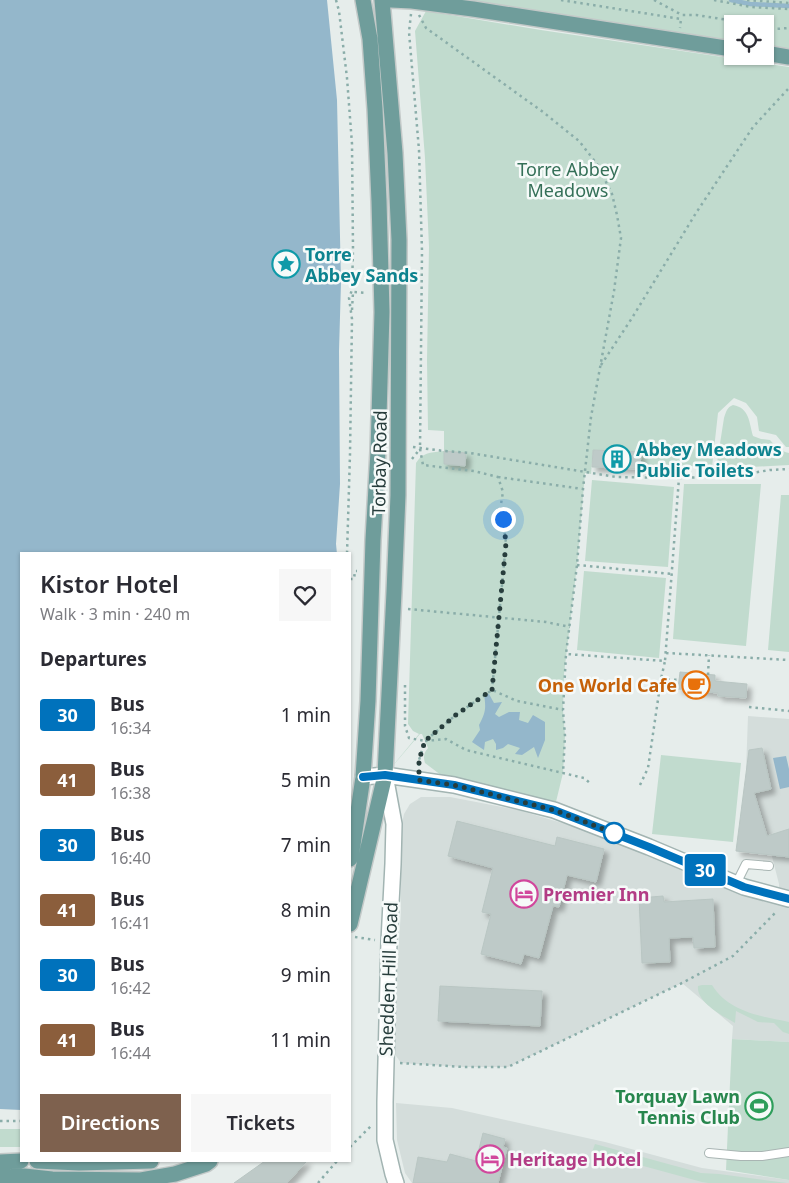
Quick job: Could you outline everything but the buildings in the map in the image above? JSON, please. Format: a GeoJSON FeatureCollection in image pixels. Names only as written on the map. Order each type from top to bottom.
{"type":"FeatureCollection","features":[{"type":"Feature","properties":{"kind":"main road","name":"Torbay Road"},"geometry":{"type":"LineString","coordinates":[[351,854],[363,777],[368,701],[382,293],[375,110],[370,39],[364,0]]}},
{"type":"Feature","properties":{"kind":"main road","name":"Torbay Road"},"geometry":{"type":"LineString","coordinates":[[351,920],[385,775],[394,592],[398,447],[399,240],[395,153],[382,0]]}},
{"type":"Feature","properties":{"kind":"main road"},"geometry":{"type":"LineString","coordinates":[[390,0],[474,9],[724,47]]}},
{"type":"Feature","properties":{"kind":"main road"},"geometry":{"type":"LineString","coordinates":[[774,54],[789,57]]}},
{"type":"Feature","properties":{"kind":"main road"},"geometry":{"type":"LineString","coordinates":[[0,1162],[20,1160]]}},
{"type":"Feature","properties":{"kind":"main road"},"geometry":{"type":"LineString","coordinates":[[58,1162],[115,1162]]}},
{"type":"Feature","properties":{"kind":"main road"},"geometry":{"type":"LineString","coordinates":[[0,1177],[24,1176],[52,1179],[140,1180],[175,1174],[207,1162]]}},
{"type":"Feature","properties":{"kind":"street"},"geometry":{"type":"LineString","coordinates":[[363,777],[385,775],[454,785],[554,810],[649,847],[736,884],[786,898]]}},
{"type":"Feature","properties":{"kind":"street","name":"Shedden Hill Road"},"geometry":{"type":"LineString","coordinates":[[385,775],[394,824],[388,941],[385,1140],[392,1174],[396,1183]]}},
{"type":"Feature","properties":{"kind":"lane"},"geometry":{"type":"LineString","coordinates":[[736,884],[746,864],[769,866]]}},
{"type":"Feature","properties":{"kind":"lane"},"geometry":{"type":"LineString","coordinates":[[709,1153],[762,1156],[789,1152]]}},
{"type":"Feature","properties":{"kind":"path"},"geometry":{"type":"LineString","coordinates":[[336,0],[347,78],[352,144],[353,248],[352,290],[350,298],[352,319]]}},
{"type":"Feature","properties":{"kind":"path"},"geometry":{"type":"LineString","coordinates":[[561,0],[682,17],[696,15],[724,19]]}},
{"type":"Feature","properties":{"kind":"path"},"geometry":{"type":"LineString","coordinates":[[654,0],[682,17]]}},
{"type":"Feature","properties":{"kind":"path"},"geometry":{"type":"LineString","coordinates":[[714,0],[751,7],[789,9]]}},
{"type":"Feature","properties":{"kind":"path"},"geometry":{"type":"LineString","coordinates":[[747,0],[789,3]]}},
{"type":"Feature","properties":{"kind":"path"},"geometry":{"type":"LineString","coordinates":[[412,1],[426,28],[543,112],[579,141],[597,164],[612,194],[617,215],[620,238],[614,291],[591,417],[577,565],[566,654],[563,710],[565,736],[563,773]]}},
{"type":"Feature","properties":{"kind":"path"},"geometry":{"type":"LineString","coordinates":[[412,1],[408,32],[419,150],[422,252],[420,449],[423,465],[474,471],[498,477],[583,489]]}},
{"type":"Feature","properties":{"kind":"path"},"geometry":{"type":"LineString","coordinates":[[680,29],[682,17]]}},
{"type":"Feature","properties":{"kind":"path"},"geometry":{"type":"LineString","coordinates":[[774,29],[789,28]]}},
{"type":"Feature","properties":{"kind":"path"},"geometry":{"type":"LineString","coordinates":[[601,367],[696,213],[753,127],[789,88]]}},
{"type":"Feature","properties":{"kind":"path"},"geometry":{"type":"LineString","coordinates":[[347,552],[353,292],[382,293]]}},
{"type":"Feature","properties":{"kind":"path"},"geometry":{"type":"LineString","coordinates":[[398,447],[470,453],[616,477],[679,478],[734,476],[789,469]]}},
{"type":"Feature","properties":{"kind":"path"},"geometry":{"type":"LineString","coordinates":[[492,690],[506,543],[501,504],[502,492],[498,477]]}},
{"type":"Feature","properties":{"kind":"path"},"geometry":{"type":"LineString","coordinates":[[640,785],[648,768],[665,661],[679,478]]}},
{"type":"Feature","properties":{"kind":"path"},"geometry":{"type":"LineString","coordinates":[[577,565],[672,574]]}},
{"type":"Feature","properties":{"kind":"path"},"geometry":{"type":"LineString","coordinates":[[351,579],[354,579],[355,571]]}},
{"type":"Feature","properties":{"kind":"path"},"geometry":{"type":"LineString","coordinates":[[408,609],[570,626]]}},
{"type":"Feature","properties":{"kind":"path"},"geometry":{"type":"LineString","coordinates":[[666,653],[789,660]]}},
{"type":"Feature","properties":{"kind":"path"},"geometry":{"type":"LineString","coordinates":[[566,654],[665,661]]}},
{"type":"Feature","properties":{"kind":"path"},"geometry":{"type":"LineString","coordinates":[[708,674],[709,655]]}},
{"type":"Feature","properties":{"kind":"path"},"geometry":{"type":"LineString","coordinates":[[661,679],[679,680]]}},
{"type":"Feature","properties":{"kind":"path"},"geometry":{"type":"LineString","coordinates":[[492,690],[517,701],[563,710]]}},
{"type":"Feature","properties":{"kind":"path"},"geometry":{"type":"LineString","coordinates":[[419,780],[419,760],[425,741],[457,714],[492,690]]}},
{"type":"Feature","properties":{"kind":"path"},"geometry":{"type":"LineString","coordinates":[[749,707],[789,711]]}},
{"type":"Feature","properties":{"kind":"path"},"geometry":{"type":"LineString","coordinates":[[425,741],[446,739],[466,750],[584,778],[591,784]]}},
{"type":"Feature","properties":{"kind":"path"},"geometry":{"type":"LineString","coordinates":[[386,1062],[464,1067],[508,1067],[682,983],[733,956],[777,911],[786,898]]}},
{"type":"Feature","properties":{"kind":"path"},"geometry":{"type":"LineString","coordinates":[[0,1121],[20,1121]]}},
{"type":"Feature","properties":{"kind":"path"},"geometry":{"type":"LineString","coordinates":[[351,1146],[371,1126]]}},
{"type":"Feature","properties":{"kind":"path"},"geometry":{"type":"LineString","coordinates":[[318,1183],[336,1162]]}},
{"type":"Feature","properties":{"kind":"shaded area"},"geometry":{"type":"Polygon","coordinates":[[[748,716],[789,719],[789,891],[779,889],[764,825],[746,771],[748,716]]]}},
{"type":"Feature","properties":{"kind":"shaded area"},"geometry":{"type":"Polygon","coordinates":[[[421,797],[450,797],[518,810],[579,828],[734,892],[789,906],[789,1042],[732,1039],[733,1026],[682,983],[508,1067],[464,1067],[401,1063],[394,1053],[395,991],[401,913],[401,828],[404,814],[410,804],[421,797]]]}},
{"type":"Feature","properties":{"kind":"shaded area"},"geometry":{"type":"Polygon","coordinates":[[[396,1103],[452,1108],[605,1142],[702,1168],[789,1180],[789,1183],[412,1183],[405,1173],[397,1140],[396,1103]]]}},
{"type":"Feature","properties":{"kind":"green space"},"geometry":{"type":"Polygon","coordinates":[[[391,0],[789,0],[789,57],[774,54],[774,15],[724,15],[724,48],[391,0]]]}},
{"type":"Feature","properties":{"kind":"green space","name":"Torre Abbey Meadows"},"geometry":{"type":"Polygon","coordinates":[[[426,11],[724,57],[724,65],[774,65],[789,67],[789,447],[786,447],[776,435],[759,431],[757,417],[746,403],[734,398],[718,413],[712,467],[659,465],[640,469],[641,452],[593,450],[591,474],[585,473],[577,565],[564,674],[563,710],[565,736],[563,773],[554,810],[454,785],[425,763],[424,755],[428,748],[422,734],[385,775],[419,734],[413,731],[408,724],[416,463],[425,454],[444,451],[444,431],[428,430],[429,247],[425,158],[415,31],[426,11]]]}},
{"type":"Feature","properties":{"kind":"green space"},"geometry":{"type":"Polygon","coordinates":[[[733,405],[743,409],[746,413],[753,436],[770,440],[778,448],[789,453],[789,465],[716,469],[724,418],[728,408],[733,405]]]}},
{"type":"Feature","properties":{"kind":"green space"},"geometry":{"type":"Polygon","coordinates":[[[592,480],[674,487],[668,567],[585,561],[592,480]]]}},
{"type":"Feature","properties":{"kind":"green space"},"geometry":{"type":"Polygon","coordinates":[[[684,484],[761,484],[746,646],[673,639],[684,484]]]}},
{"type":"Feature","properties":{"kind":"green space"},"geometry":{"type":"Polygon","coordinates":[[[781,495],[789,495],[789,652],[768,650],[781,495]]]}},
{"type":"Feature","properties":{"kind":"green space"},"geometry":{"type":"Polygon","coordinates":[[[584,571],[666,578],[659,658],[577,650],[584,571]]]}},
{"type":"Feature","properties":{"kind":"green space"},"geometry":{"type":"Polygon","coordinates":[[[661,755],[741,763],[733,842],[652,834],[661,755]]]}},
{"type":"Feature","properties":{"kind":"green space"},"geometry":{"type":"Polygon","coordinates":[[[712,985],[719,994],[736,1007],[756,1015],[789,1022],[789,1034],[783,1032],[774,1023],[758,1022],[736,1011],[735,1023],[717,1012],[701,998],[698,986],[712,985]]]}},
{"type":"Feature","properties":{"kind":"green space","name":"Torquay Lawn Tennis Club"},"geometry":{"type":"Polygon","coordinates":[[[732,1039],[789,1042],[789,1180],[726,1170],[732,1039]]]}},
{"type":"Feature","properties":{"kind":"green space"},"geometry":{"type":"Polygon","coordinates":[[[0,1129],[20,1129],[20,1147],[0,1147],[0,1129]]]}},
{"type":"Feature","properties":{"kind":"green space"},"geometry":{"type":"Polygon","coordinates":[[[595,1144],[701,1173],[787,1183],[702,1182],[592,1152],[595,1144]]]}},
{"type":"Feature","properties":{"kind":"water"},"geometry":{"type":"Polygon","coordinates":[[[0,0],[327,0],[337,100],[341,282],[339,351],[340,484],[337,552],[20,552],[20,1110],[0,1109],[0,0]]]}},
{"type":"Feature","properties":{"kind":"water"},"geometry":{"type":"Polygon","coordinates":[[[484,694],[489,694],[494,703],[502,702],[495,714],[499,717],[509,712],[520,712],[519,720],[528,723],[533,715],[545,722],[545,740],[538,758],[534,747],[522,755],[515,754],[520,748],[508,744],[496,750],[496,744],[493,739],[485,742],[484,750],[472,742],[480,730],[479,725],[485,710],[484,694]]]}},
{"type":"Feature","properties":{"kind":"water"},"geometry":{"type":"Polygon","coordinates":[[[786,756],[789,769],[789,787],[780,789],[773,758],[786,756]]]}},
{"type":"Feature","properties":{"kind":"waterway"},"geometry":{"type":"LineString","coordinates":[[731,0],[750,4],[789,6]]}},
{"type":"Feature","properties":{"kind":"bus line","name":"30"},"geometry":{"type":"LineString","coordinates":[[363,777],[385,775],[454,785],[554,810],[694,865],[744,887],[789,899]]}},
{"type":"Feature","properties":{"kind":"place","name":"Torre Abbey Sands"},"geometry":{"type":"Point","coordinates":[286,264]}},
{"type":"Feature","properties":{"kind":"place","name":"Abbey Meadows Public Toilets"},"geometry":{"type":"Point","coordinates":[617,459]}},
{"type":"Feature","properties":{"kind":"place","name":"One World Cafe"},"geometry":{"type":"Point","coordinates":[696,685]}},
{"type":"Feature","properties":{"kind":"place","name":"Premier Inn"},"geometry":{"type":"Point","coordinates":[524,894]}},
{"type":"Feature","properties":{"kind":"place","name":"Torquay Lawn Tennis Club"},"geometry":{"type":"Point","coordinates":[759,1106]}},
{"type":"Feature","properties":{"kind":"place","name":"Heritage Hotel"},"geometry":{"type":"Point","coordinates":[490,1159]}},
{"type":"Feature","properties":{"kind":"route"},"geometry":{"type":"LineString","coordinates":[[503,519],[506,543],[492,690],[457,714],[425,741],[419,760],[419,780],[454,785],[554,810],[619,835],[614,833]]}}]}
